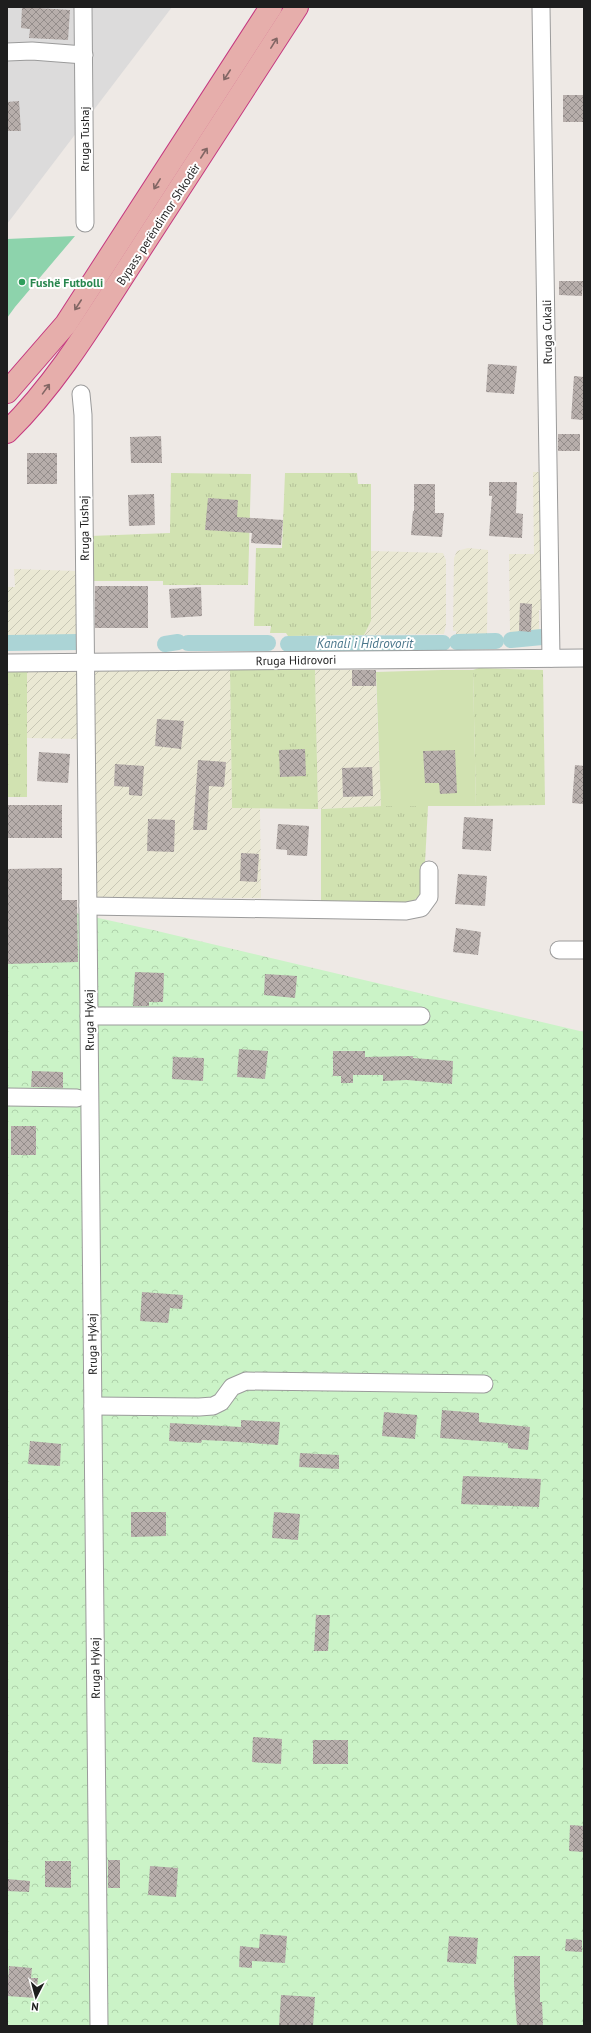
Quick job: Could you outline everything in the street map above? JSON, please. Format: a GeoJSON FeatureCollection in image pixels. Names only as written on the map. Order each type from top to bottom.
{"type":"FeatureCollection","features":[{"type":"Feature","properties":{"kind":"highway","name":"Bypass perëndimor Shkodër"},"geometry":{"type":"LineString","coordinates":[[7,392],[66,324],[271,7]]}},
{"type":"Feature","properties":{"kind":"highway","name":"Bypass perëndimor Shkodër"},"geometry":{"type":"LineString","coordinates":[[7,432],[40,397],[67,360],[204,154],[297,7]]}},
{"type":"Feature","properties":{"kind":"street","name":"Rruga Tushaj"},"geometry":{"type":"LineString","coordinates":[[84,7],[85,223]]}},
{"type":"Feature","properties":{"kind":"street","name":"Rruga Cukali"},"geometry":{"type":"LineString","coordinates":[[541,7],[551,658]]}},
{"type":"Feature","properties":{"kind":"street"},"geometry":{"type":"LineString","coordinates":[[7,52],[32,51],[84,55]]}},
{"type":"Feature","properties":{"kind":"street","name":"Rruga Tushaj"},"geometry":{"type":"LineString","coordinates":[[81,394],[83,415],[86,662]]}},
{"type":"Feature","properties":{"kind":"street","name":"Rruga Hidrovori"},"geometry":{"type":"LineString","coordinates":[[7,663],[584,658]]}},
{"type":"Feature","properties":{"kind":"street","name":"Rruga Hykaj"},"geometry":{"type":"LineString","coordinates":[[86,662],[99,2026]]}},
{"type":"Feature","properties":{"kind":"street"},"geometry":{"type":"LineString","coordinates":[[88,906],[406,911],[421,908],[429,897],[429,870]]}},
{"type":"Feature","properties":{"kind":"street"},"geometry":{"type":"LineString","coordinates":[[559,950],[584,950]]}},
{"type":"Feature","properties":{"kind":"street"},"geometry":{"type":"LineString","coordinates":[[89,1016],[421,1016]]}},
{"type":"Feature","properties":{"kind":"street"},"geometry":{"type":"LineString","coordinates":[[7,1097],[77,1098]]}},
{"type":"Feature","properties":{"kind":"street"},"geometry":{"type":"LineString","coordinates":[[93,1406],[213,1406],[221,1402],[232,1386],[246,1381],[484,1384]]}},
{"type":"Feature","properties":{"kind":"shaded area"},"geometry":{"type":"Polygon","coordinates":[[[7,7],[172,7],[7,224],[7,7]]]}},
{"type":"Feature","properties":{"kind":"shaded area"},"geometry":{"type":"Polygon","coordinates":[[[533,472],[542,472],[544,609],[539,610],[539,634],[510,634],[509,554],[534,554],[533,472]]]}},
{"type":"Feature","properties":{"kind":"shaded area"},"geometry":{"type":"Polygon","coordinates":[[[468,548],[488,550],[487,634],[456,635],[456,631],[453,631],[454,558],[457,551],[468,548]]]}},
{"type":"Feature","properties":{"kind":"shaded area"},"geometry":{"type":"Polygon","coordinates":[[[371,551],[443,553],[446,560],[446,625],[444,634],[364,635],[371,621],[371,551]]]}},
{"type":"Feature","properties":{"kind":"shaded area"},"geometry":{"type":"Polygon","coordinates":[[[14,569],[78,571],[78,635],[7,635],[7,587],[15,587],[14,569]]]}},
{"type":"Feature","properties":{"kind":"shaded area"},"geometry":{"type":"Polygon","coordinates":[[[189,668],[211,670],[230,669],[232,808],[260,808],[261,898],[96,898],[93,669],[189,668]]]}},
{"type":"Feature","properties":{"kind":"shaded area"},"geometry":{"type":"Polygon","coordinates":[[[315,670],[352,670],[352,686],[376,686],[381,806],[318,809],[315,670]]]}},
{"type":"Feature","properties":{"kind":"shaded area"},"geometry":{"type":"Polygon","coordinates":[[[27,672],[79,672],[80,739],[27,738],[27,672]]]}},
{"type":"Feature","properties":{"kind":"green space","name":"Fushë Futbolli"},"geometry":{"type":"Polygon","coordinates":[[[75,236],[15,307],[7,318],[7,239],[75,236]]]}},
{"type":"Feature","properties":{"kind":"green space"},"geometry":{"type":"Polygon","coordinates":[[[171,473],[251,474],[248,585],[163,585],[163,581],[89,581],[90,536],[170,533],[171,473]]]}},
{"type":"Feature","properties":{"kind":"green space"},"geometry":{"type":"Polygon","coordinates":[[[285,473],[357,473],[358,484],[371,484],[371,621],[364,635],[288,636],[286,633],[270,633],[271,626],[254,626],[256,548],[282,548],[285,473]]]}},
{"type":"Feature","properties":{"kind":"green space"},"geometry":{"type":"Polygon","coordinates":[[[479,668],[543,670],[545,805],[476,806],[473,670],[479,668]]]}},
{"type":"Feature","properties":{"kind":"green space"},"geometry":{"type":"Polygon","coordinates":[[[230,669],[315,670],[318,809],[232,808],[230,669]]]}},
{"type":"Feature","properties":{"kind":"green space"},"geometry":{"type":"Polygon","coordinates":[[[473,670],[476,806],[381,806],[376,672],[473,670]]]}},
{"type":"Feature","properties":{"kind":"green space"},"geometry":{"type":"Polygon","coordinates":[[[7,672],[27,672],[27,797],[7,797],[7,672]]]}},
{"type":"Feature","properties":{"kind":"green space"},"geometry":{"type":"Polygon","coordinates":[[[381,806],[428,806],[424,882],[420,895],[410,904],[321,906],[321,809],[381,806]]]}},
{"type":"Feature","properties":{"kind":"green space"},"geometry":{"type":"Polygon","coordinates":[[[7,898],[153,930],[584,1032],[584,2026],[7,2026],[7,898]]]}},
{"type":"Feature","properties":{"kind":"building"},"geometry":{"type":"Polygon","coordinates":[[[22,7],[70,10],[68,40],[29,38],[30,29],[21,28],[22,7]]]}},
{"type":"Feature","properties":{"kind":"building"},"geometry":{"type":"Polygon","coordinates":[[[563,95],[584,95],[584,122],[563,122],[563,95]]]}},
{"type":"Feature","properties":{"kind":"building"},"geometry":{"type":"Polygon","coordinates":[[[19,101],[21,131],[7,131],[7,102],[19,101]]]}},
{"type":"Feature","properties":{"kind":"building"},"geometry":{"type":"Polygon","coordinates":[[[559,281],[583,281],[582,296],[559,295],[559,281]]]}},
{"type":"Feature","properties":{"kind":"building"},"geometry":{"type":"Polygon","coordinates":[[[488,364],[517,366],[514,394],[486,392],[488,364]]]}},
{"type":"Feature","properties":{"kind":"building"},"geometry":{"type":"Polygon","coordinates":[[[574,376],[584,377],[584,420],[571,419],[574,376]]]}},
{"type":"Feature","properties":{"kind":"building"},"geometry":{"type":"Polygon","coordinates":[[[558,434],[580,434],[580,451],[558,451],[558,434]]]}},
{"type":"Feature","properties":{"kind":"building"},"geometry":{"type":"Polygon","coordinates":[[[161,436],[162,463],[131,463],[130,437],[161,436]]]}},
{"type":"Feature","properties":{"kind":"building"},"geometry":{"type":"Polygon","coordinates":[[[27,453],[57,453],[57,484],[27,484],[27,453]]]}},
{"type":"Feature","properties":{"kind":"building"},"geometry":{"type":"Polygon","coordinates":[[[489,482],[517,482],[516,513],[523,514],[522,538],[489,536],[492,496],[489,496],[489,482]]]}},
{"type":"Feature","properties":{"kind":"building"},"geometry":{"type":"Polygon","coordinates":[[[414,484],[435,484],[435,513],[444,513],[442,537],[411,535],[414,511],[414,484]]]}},
{"type":"Feature","properties":{"kind":"building"},"geometry":{"type":"Polygon","coordinates":[[[154,494],[155,525],[129,526],[128,495],[154,494]]]}},
{"type":"Feature","properties":{"kind":"building"},"geometry":{"type":"Polygon","coordinates":[[[208,498],[238,500],[237,517],[283,520],[281,545],[251,543],[252,533],[205,530],[208,498]]]}},
{"type":"Feature","properties":{"kind":"building"},"geometry":{"type":"Polygon","coordinates":[[[95,586],[148,586],[148,628],[95,628],[95,586]]]}},
{"type":"Feature","properties":{"kind":"building"},"geometry":{"type":"Polygon","coordinates":[[[201,587],[202,616],[171,618],[169,589],[201,587]]]}},
{"type":"Feature","properties":{"kind":"building"},"geometry":{"type":"Polygon","coordinates":[[[520,603],[532,604],[531,632],[519,631],[520,603]]]}},
{"type":"Feature","properties":{"kind":"building"},"geometry":{"type":"Polygon","coordinates":[[[352,670],[376,670],[376,686],[352,686],[352,670]]]}},
{"type":"Feature","properties":{"kind":"building"},"geometry":{"type":"Polygon","coordinates":[[[157,719],[184,721],[181,749],[155,746],[157,719]]]}},
{"type":"Feature","properties":{"kind":"building"},"geometry":{"type":"Polygon","coordinates":[[[305,749],[306,776],[280,777],[279,750],[305,749]]]}},
{"type":"Feature","properties":{"kind":"building"},"geometry":{"type":"Polygon","coordinates":[[[455,750],[457,793],[440,794],[439,783],[425,783],[423,751],[455,750]]]}},
{"type":"Feature","properties":{"kind":"building"},"geometry":{"type":"Polygon","coordinates":[[[39,752],[70,754],[68,783],[37,781],[39,752]]]}},
{"type":"Feature","properties":{"kind":"building"},"geometry":{"type":"Polygon","coordinates":[[[198,760],[226,762],[224,787],[209,786],[207,830],[193,830],[198,760]]]}},
{"type":"Feature","properties":{"kind":"building"},"geometry":{"type":"Polygon","coordinates":[[[115,764],[144,766],[142,796],[129,795],[129,787],[114,786],[115,764]]]}},
{"type":"Feature","properties":{"kind":"building"},"geometry":{"type":"Polygon","coordinates":[[[575,765],[584,766],[584,804],[572,803],[575,765]]]}},
{"type":"Feature","properties":{"kind":"building"},"geometry":{"type":"Polygon","coordinates":[[[372,767],[373,796],[343,797],[342,768],[372,767]]]}},
{"type":"Feature","properties":{"kind":"building"},"geometry":{"type":"Polygon","coordinates":[[[7,805],[62,805],[62,838],[7,838],[7,805]]]}},
{"type":"Feature","properties":{"kind":"building"},"geometry":{"type":"Polygon","coordinates":[[[464,817],[493,819],[491,851],[462,849],[464,817]]]}},
{"type":"Feature","properties":{"kind":"building"},"geometry":{"type":"Polygon","coordinates":[[[148,819],[175,820],[174,852],[147,851],[148,819]]]}},
{"type":"Feature","properties":{"kind":"building"},"geometry":{"type":"Polygon","coordinates":[[[278,824],[309,826],[307,856],[287,855],[287,850],[276,849],[278,824]]]}},
{"type":"Feature","properties":{"kind":"building"},"geometry":{"type":"Polygon","coordinates":[[[241,853],[259,854],[257,882],[240,881],[241,853]]]}},
{"type":"Feature","properties":{"kind":"building"},"geometry":{"type":"Polygon","coordinates":[[[62,868],[62,900],[77,900],[78,962],[7,964],[7,869],[62,868]]]}},
{"type":"Feature","properties":{"kind":"building"},"geometry":{"type":"Polygon","coordinates":[[[458,874],[487,876],[485,906],[455,904],[458,874]]]}},
{"type":"Feature","properties":{"kind":"building"},"geometry":{"type":"Polygon","coordinates":[[[456,928],[481,932],[478,955],[453,952],[456,928]]]}},
{"type":"Feature","properties":{"kind":"building"},"geometry":{"type":"Polygon","coordinates":[[[135,972],[164,973],[163,1002],[149,1002],[149,1006],[133,1006],[135,972]]]}},
{"type":"Feature","properties":{"kind":"building"},"geometry":{"type":"Polygon","coordinates":[[[265,974],[297,976],[295,998],[264,995],[265,974]]]}},
{"type":"Feature","properties":{"kind":"building"},"geometry":{"type":"Polygon","coordinates":[[[239,1049],[268,1051],[265,1079],[237,1077],[239,1049]]]}},
{"type":"Feature","properties":{"kind":"building"},"geometry":{"type":"Polygon","coordinates":[[[333,1051],[365,1051],[365,1057],[413,1056],[413,1058],[453,1061],[452,1084],[407,1080],[383,1081],[383,1075],[353,1075],[353,1083],[341,1083],[341,1076],[333,1076],[333,1051]]]}},
{"type":"Feature","properties":{"kind":"building"},"geometry":{"type":"Polygon","coordinates":[[[173,1057],[204,1058],[203,1081],[172,1079],[173,1057]]]}},
{"type":"Feature","properties":{"kind":"building"},"geometry":{"type":"Polygon","coordinates":[[[32,1071],[63,1072],[63,1088],[31,1087],[32,1071]]]}},
{"type":"Feature","properties":{"kind":"building"},"geometry":{"type":"Polygon","coordinates":[[[11,1126],[36,1126],[36,1155],[11,1155],[11,1126]]]}},
{"type":"Feature","properties":{"kind":"building"},"geometry":{"type":"Polygon","coordinates":[[[142,1292],[183,1295],[182,1309],[170,1308],[168,1323],[140,1321],[142,1292]]]}},
{"type":"Feature","properties":{"kind":"building"},"geometry":{"type":"Polygon","coordinates":[[[442,1410],[479,1413],[479,1422],[530,1427],[528,1450],[508,1448],[508,1443],[440,1438],[442,1410]]]}},
{"type":"Feature","properties":{"kind":"building"},"geometry":{"type":"Polygon","coordinates":[[[384,1412],[417,1415],[415,1439],[382,1436],[384,1412]]]}},
{"type":"Feature","properties":{"kind":"building"},"geometry":{"type":"Polygon","coordinates":[[[241,1420],[280,1422],[278,1445],[202,1440],[201,1443],[169,1441],[170,1423],[241,1427],[241,1420]]]}},
{"type":"Feature","properties":{"kind":"building"},"geometry":{"type":"Polygon","coordinates":[[[30,1441],[61,1444],[60,1466],[28,1464],[30,1441]]]}},
{"type":"Feature","properties":{"kind":"building"},"geometry":{"type":"Polygon","coordinates":[[[300,1453],[339,1455],[339,1469],[299,1467],[300,1453]]]}},
{"type":"Feature","properties":{"kind":"building"},"geometry":{"type":"Polygon","coordinates":[[[463,1476],[541,1479],[539,1507],[461,1504],[463,1476]]]}},
{"type":"Feature","properties":{"kind":"building"},"geometry":{"type":"Polygon","coordinates":[[[131,1512],[166,1512],[166,1536],[131,1537],[131,1512]]]}},
{"type":"Feature","properties":{"kind":"building"},"geometry":{"type":"Polygon","coordinates":[[[274,1512],[300,1514],[298,1540],[272,1538],[274,1512]]]}},
{"type":"Feature","properties":{"kind":"building"},"geometry":{"type":"Polygon","coordinates":[[[316,1615],[330,1615],[328,1651],[314,1651],[316,1615]]]}},
{"type":"Feature","properties":{"kind":"building"},"geometry":{"type":"Polygon","coordinates":[[[253,1737],[282,1739],[281,1764],[252,1762],[253,1737]]]}},
{"type":"Feature","properties":{"kind":"building"},"geometry":{"type":"Polygon","coordinates":[[[313,1740],[348,1740],[348,1764],[313,1764],[313,1740]]]}},
{"type":"Feature","properties":{"kind":"building"},"geometry":{"type":"Polygon","coordinates":[[[570,1825],[584,1826],[584,1852],[569,1851],[570,1825]]]}},
{"type":"Feature","properties":{"kind":"building"},"geometry":{"type":"Polygon","coordinates":[[[108,1860],[120,1860],[120,1888],[108,1888],[108,1860]]]}},
{"type":"Feature","properties":{"kind":"building"},"geometry":{"type":"Polygon","coordinates":[[[45,1861],[71,1861],[71,1888],[45,1887],[45,1861]]]}},
{"type":"Feature","properties":{"kind":"building"},"geometry":{"type":"Polygon","coordinates":[[[150,1866],[178,1868],[176,1897],[148,1895],[150,1866]]]}},
{"type":"Feature","properties":{"kind":"building"},"geometry":{"type":"Polygon","coordinates":[[[7,1879],[30,1881],[29,1892],[7,1891],[7,1879]]]}},
{"type":"Feature","properties":{"kind":"building"},"geometry":{"type":"Polygon","coordinates":[[[260,1934],[287,1936],[285,1963],[252,1961],[252,1968],[239,1967],[240,1946],[259,1948],[260,1934]]]}},
{"type":"Feature","properties":{"kind":"building"},"geometry":{"type":"Polygon","coordinates":[[[449,1936],[478,1938],[476,1964],[447,1962],[449,1936]]]}},
{"type":"Feature","properties":{"kind":"building"},"geometry":{"type":"Polygon","coordinates":[[[566,1939],[582,1940],[582,1952],[565,1951],[566,1939]]]}},
{"type":"Feature","properties":{"kind":"building"},"geometry":{"type":"Polygon","coordinates":[[[514,1956],[540,1956],[540,2002],[542,2002],[543,2026],[517,2026],[514,1956]]]}},
{"type":"Feature","properties":{"kind":"building"},"geometry":{"type":"Polygon","coordinates":[[[9,1966],[32,1968],[31,1978],[38,1978],[36,1998],[7,1996],[9,1966]]]}},
{"type":"Feature","properties":{"kind":"building"},"geometry":{"type":"Polygon","coordinates":[[[281,1995],[315,1997],[313,2026],[279,2026],[281,1995]]]}},
{"type":"Feature","properties":{"kind":"waterway","name":"Kanali i Hidrovorit"},"geometry":{"type":"LineString","coordinates":[[511,640],[542,637]]}},
{"type":"Feature","properties":{"kind":"waterway","name":"Kanali i Hidrovorit"},"geometry":{"type":"LineString","coordinates":[[457,642],[496,641]]}},
{"type":"Feature","properties":{"kind":"waterway","name":"Kanali i Hidrovorit"},"geometry":{"type":"LineString","coordinates":[[7,643],[80,642]]}},
{"type":"Feature","properties":{"kind":"waterway","name":"Kanali i Hidrovorit"},"geometry":{"type":"LineString","coordinates":[[165,644],[178,642]]}},
{"type":"Feature","properties":{"kind":"waterway","name":"Kanali i Hidrovorit"},"geometry":{"type":"LineString","coordinates":[[188,643],[268,643]]}},
{"type":"Feature","properties":{"kind":"waterway","name":"Kanali i Hidrovorit"},"geometry":{"type":"LineString","coordinates":[[288,644],[443,643]]}},
{"type":"Feature","properties":{"kind":"place","name":"Fushë Futbolli"},"geometry":{"type":"Point","coordinates":[22,282]}}]}
